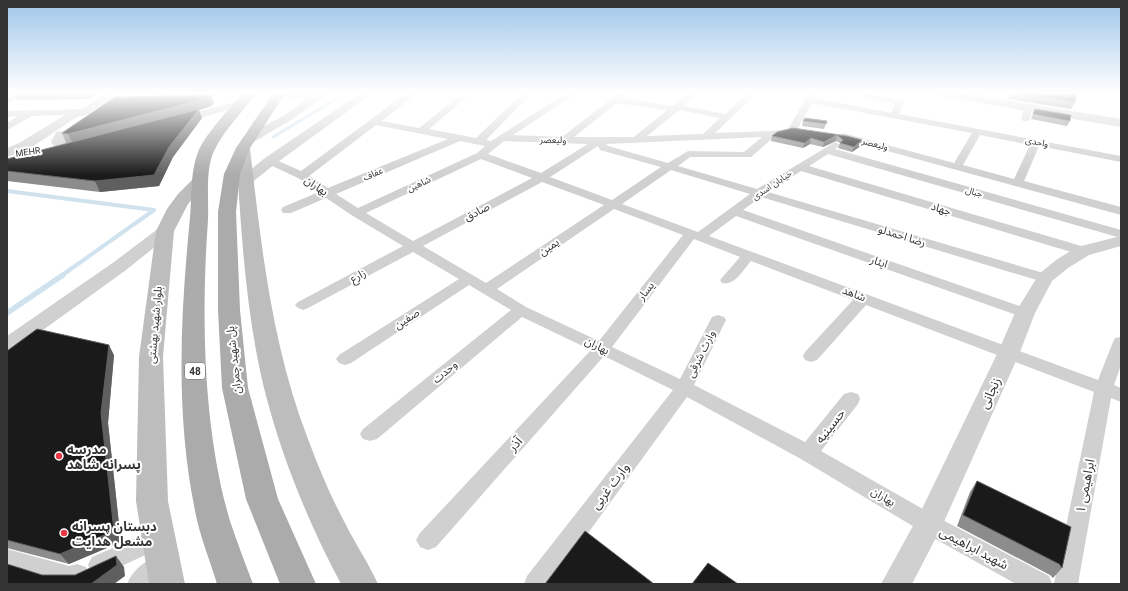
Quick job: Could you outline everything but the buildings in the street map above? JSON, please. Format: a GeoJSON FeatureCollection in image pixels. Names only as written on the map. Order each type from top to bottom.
{"type":"FeatureCollection","features":[{"type":"Feature","properties":{"kind":"main road","name":"48"},"geometry":{"type":"LineString","coordinates":[[228,120],[206,152],[200,181],[194,318],[195,401],[201,455],[214,521],[235,584]]}},
{"type":"Feature","properties":{"kind":"main road"},"geometry":{"type":"LineString","coordinates":[[261,120],[245,144],[238,178],[247,208],[261,312],[277,387],[302,464],[337,544],[360,584]]}},
{"type":"Feature","properties":{"kind":"main road","name":"پل شهید چمران"},"geometry":{"type":"LineString","coordinates":[[238,178],[227,212],[229,310],[235,388],[262,499],[298,584]]}},
{"type":"Feature","properties":{"kind":"main road","name":"بلوار شهید بهشتی"},"geometry":{"type":"LineString","coordinates":[[158,578],[159,538],[152,501],[151,357],[165,231],[173,212],[184,195],[200,181]]}},
{"type":"Feature","properties":{"kind":"street"},"geometry":{"type":"LineString","coordinates":[[7,127],[20,120]]}},
{"type":"Feature","properties":{"kind":"street"},"geometry":{"type":"LineString","coordinates":[[7,154],[24,146],[65,120]]}},
{"type":"Feature","properties":{"kind":"street"},"geometry":{"type":"LineString","coordinates":[[24,160],[45,152],[60,135],[82,120]]}},
{"type":"Feature","properties":{"kind":"street"},"geometry":{"type":"LineString","coordinates":[[165,124],[182,120]]}},
{"type":"Feature","properties":{"kind":"street"},"geometry":{"type":"LineString","coordinates":[[270,161],[245,144],[285,120]]}},
{"type":"Feature","properties":{"kind":"street"},"geometry":{"type":"LineString","coordinates":[[238,178],[270,161],[329,120]]}},
{"type":"Feature","properties":{"kind":"street"},"geometry":{"type":"LineString","coordinates":[[302,176],[377,120]]}},
{"type":"Feature","properties":{"kind":"street"},"geometry":{"type":"LineString","coordinates":[[421,131],[435,120]]}},
{"type":"Feature","properties":{"kind":"street"},"geometry":{"type":"LineString","coordinates":[[479,141],[501,120]]}},
{"type":"Feature","properties":{"kind":"street","name":"شاهین"},"geometry":{"type":"LineString","coordinates":[[357,213],[481,155],[497,141],[531,120]]}},
{"type":"Feature","properties":{"kind":"street"},"geometry":{"type":"LineString","coordinates":[[564,140],[591,120]]}},
{"type":"Feature","properties":{"kind":"street"},"geometry":{"type":"LineString","coordinates":[[637,139],[661,120]]}},
{"type":"Feature","properties":{"kind":"street"},"geometry":{"type":"LineString","coordinates":[[705,136],[723,120]]}},
{"type":"Feature","properties":{"kind":"street"},"geometry":{"type":"LineString","coordinates":[[792,129],[798,120]]}},
{"type":"Feature","properties":{"kind":"street","name":"واحدی"},"geometry":{"type":"LineString","coordinates":[[914,120],[1121,159]]}},
{"type":"Feature","properties":{"kind":"street"},"geometry":{"type":"LineString","coordinates":[[1101,120],[1121,123]]}},
{"type":"Feature","properties":{"kind":"street","name":"ولیعصر"},"geometry":{"type":"LineString","coordinates":[[374,122],[479,141],[599,141],[772,134],[792,129],[804,131]]}},
{"type":"Feature","properties":{"kind":"street"},"geometry":{"type":"LineString","coordinates":[[956,166],[978,131]]}},
{"type":"Feature","properties":{"kind":"street","name":"یمین"},"geometry":{"type":"LineString","coordinates":[[487,289],[611,204],[688,154],[747,155],[772,134]]}},
{"type":"Feature","properties":{"kind":"street"},"geometry":{"type":"LineString","coordinates":[[60,135],[57,142],[58,143],[74,146]]}},
{"type":"Feature","properties":{"kind":"street","name":"ولیعصر"},"geometry":{"type":"LineString","coordinates":[[833,135],[847,137],[1018,182],[1121,211]]}},
{"type":"Feature","properties":{"kind":"street","name":"خیابان اسدی"},"geometry":{"type":"LineString","coordinates":[[695,235],[847,137]]}},
{"type":"Feature","properties":{"kind":"street","name":"عفاف"},"geometry":{"type":"LineString","coordinates":[[287,210],[458,138]]}},
{"type":"Feature","properties":{"kind":"street","name":"رضا احمدلو"},"geometry":{"type":"LineString","coordinates":[[599,141],[604,148],[671,166],[1044,278]]}},
{"type":"Feature","properties":{"kind":"street","name":"صادق"},"geometry":{"type":"LineString","coordinates":[[412,246],[541,178],[599,141]]}},
{"type":"Feature","properties":{"kind":"street"},"geometry":{"type":"LineString","coordinates":[[1018,182],[1036,142]]}},
{"type":"Feature","properties":{"kind":"street","name":"MEHR"},"geometry":{"type":"LineString","coordinates":[[7,154],[45,152],[89,144],[74,146],[45,152]]}},
{"type":"Feature","properties":{"kind":"street","name":"جبال"},"geometry":{"type":"LineString","coordinates":[[827,150],[1121,234]]}},
{"type":"Feature","properties":{"kind":"street","name":"شاهد"},"geometry":{"type":"LineString","coordinates":[[481,155],[1009,352],[1112,392]]}},
{"type":"Feature","properties":{"kind":"street","name":"بهاران"},"geometry":{"type":"LineString","coordinates":[[270,161],[302,176],[357,213],[521,310],[684,388],[808,453],[929,524]]}},
{"type":"Feature","properties":{"kind":"street","name":"جهاد"},"geometry":{"type":"LineString","coordinates":[[799,167],[1083,252]]}},
{"type":"Feature","properties":{"kind":"street","name":"ایثار"},"geometry":{"type":"LineString","coordinates":[[734,211],[1025,313]]}},
{"type":"Feature","properties":{"kind":"street"},"geometry":{"type":"LineString","coordinates":[[7,346],[120,266],[165,231]]}},
{"type":"Feature","properties":{"kind":"street","name":"یسار"},"geometry":{"type":"LineString","coordinates":[[602,348],[695,235]]}},
{"type":"Feature","properties":{"kind":"street","name":"زنجانی"},"geometry":{"type":"LineString","coordinates":[[896,584],[929,524],[1009,352],[1025,313],[1044,278],[1062,264],[1083,252],[1121,240]]}},
{"type":"Feature","properties":{"kind":"street","name":"زارع"},"geometry":{"type":"LineString","coordinates":[[303,306],[412,246]]}},
{"type":"Feature","properties":{"kind":"street"},"geometry":{"type":"LineString","coordinates":[[727,280],[749,255]]}},
{"type":"Feature","properties":{"kind":"street","name":"صفین"},"geometry":{"type":"LineString","coordinates":[[345,359],[469,279]]}},
{"type":"Feature","properties":{"kind":"street"},"geometry":{"type":"LineString","coordinates":[[811,356],[864,298]]}},
{"type":"Feature","properties":{"kind":"street","name":"وحدت"},"geometry":{"type":"LineString","coordinates":[[370,434],[521,310]]}},
{"type":"Feature","properties":{"kind":"street","name":"وارث شرقی"},"geometry":{"type":"LineString","coordinates":[[684,388],[718,320]]}},
{"type":"Feature","properties":{"kind":"street","name":"ابراهیمی ۱"},"geometry":{"type":"LineString","coordinates":[[1066,584],[1112,392],[1121,342]]}},
{"type":"Feature","properties":{"kind":"street","name":"آذر"},"geometry":{"type":"LineString","coordinates":[[428,540],[602,348]]}},
{"type":"Feature","properties":{"kind":"street","name":"وارث غربی"},"geometry":{"type":"LineString","coordinates":[[536,584],[684,388]]}},
{"type":"Feature","properties":{"kind":"street","name":"حسینیه"},"geometry":{"type":"LineString","coordinates":[[808,453],[851,399]]}},
{"type":"Feature","properties":{"kind":"street","name":"شهید ابراهیمی"},"geometry":{"type":"LineString","coordinates":[[929,524],[1040,584]]}},
{"type":"Feature","properties":{"kind":"street"},"geometry":{"type":"LineString","coordinates":[[7,560],[70,578],[159,538]]}},
{"type":"Feature","properties":{"kind":"waterway"},"geometry":{"type":"LineString","coordinates":[[273,137],[302,120]]}},
{"type":"Feature","properties":{"kind":"waterway"},"geometry":{"type":"LineString","coordinates":[[7,191],[154,210],[61,276]]}},
{"type":"Feature","properties":{"kind":"waterway"},"geometry":{"type":"LineString","coordinates":[[7,313],[63,275]]}},
{"type":"Feature","properties":{"kind":"place","name":"مدرسه پسرانه شاهد"},"geometry":{"type":"Point","coordinates":[59,456]}},
{"type":"Feature","properties":{"kind":"place","name":"دبستان پسرانه مشعل هدایت"},"geometry":{"type":"Point","coordinates":[64,533]}}]}
